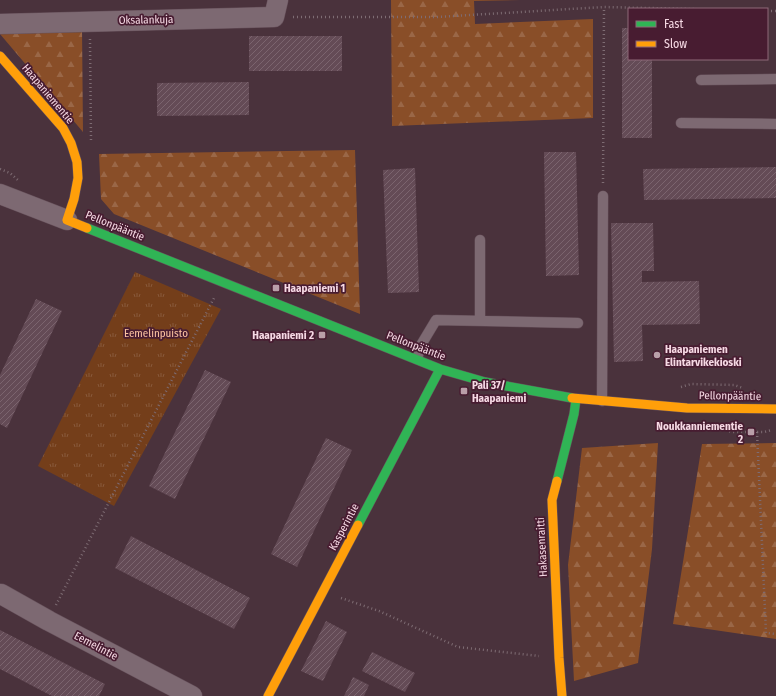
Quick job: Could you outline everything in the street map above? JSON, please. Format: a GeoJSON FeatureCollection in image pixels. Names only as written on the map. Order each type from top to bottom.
{"type":"FeatureCollection","features":[{"type":"Feature","properties":{"kind":"street","name":"Oksalankuja"},"geometry":{"type":"LineString","coordinates":[[0,24],[90,21],[276,9]]}},
{"type":"Feature","properties":{"kind":"street","name":"Haapaniementie"},"geometry":{"type":"LineString","coordinates":[[0,56],[63,128],[71,143],[77,162],[78,178],[74,199],[67,220]]}},
{"type":"Feature","properties":{"kind":"street"},"geometry":{"type":"LineString","coordinates":[[0,194],[67,220]]}},
{"type":"Feature","properties":{"kind":"street","name":"Pellonpääntie"},"geometry":{"type":"LineString","coordinates":[[67,220],[440,369],[485,382],[576,400],[687,408],[776,409]]}},
{"type":"Feature","properties":{"kind":"street","name":"Kasperintie"},"geometry":{"type":"LineString","coordinates":[[268,696],[440,369]]}},
{"type":"Feature","properties":{"kind":"street","name":"Hakasenraitti"},"geometry":{"type":"LineString","coordinates":[[562,696],[552,500],[574,414],[576,400]]}},
{"type":"Feature","properties":{"kind":"street","name":"Eemelintie"},"geometry":{"type":"LineString","coordinates":[[1,594],[49,621],[192,696]]}},
{"type":"Feature","properties":{"kind":"lane"},"geometry":{"type":"LineString","coordinates":[[702,80],[776,79]]}},
{"type":"Feature","properties":{"kind":"lane"},"geometry":{"type":"LineString","coordinates":[[681,123],[776,124]]}},
{"type":"Feature","properties":{"kind":"lane"},"geometry":{"type":"LineString","coordinates":[[602,402],[603,196]]}},
{"type":"Feature","properties":{"kind":"lane"},"geometry":{"type":"LineString","coordinates":[[480,240],[480,321]]}},
{"type":"Feature","properties":{"kind":"lane"},"geometry":{"type":"LineString","coordinates":[[417,360],[421,345],[436,320],[578,324]]}},
{"type":"Feature","properties":{"kind":"path"},"geometry":{"type":"LineString","coordinates":[[603,196],[604,8]]}},
{"type":"Feature","properties":{"kind":"path"},"geometry":{"type":"LineString","coordinates":[[276,9],[437,17],[604,8],[628,8]]}},
{"type":"Feature","properties":{"kind":"path"},"geometry":{"type":"LineString","coordinates":[[90,21],[91,141]]}},
{"type":"Feature","properties":{"kind":"path"},"geometry":{"type":"LineString","coordinates":[[49,621],[216,296]]}},
{"type":"Feature","properties":{"kind":"path"},"geometry":{"type":"LineString","coordinates":[[757,432],[766,633],[776,634]]}},
{"type":"Feature","properties":{"kind":"path"},"geometry":{"type":"LineString","coordinates":[[323,592],[379,611],[458,646],[559,658]]}},
{"type":"Feature","properties":{"kind":"green space"},"geometry":{"type":"Polygon","coordinates":[[[391,0],[520,0],[474,1],[475,24],[593,19],[593,118],[392,126],[391,0]]]}},
{"type":"Feature","properties":{"kind":"green space"},"geometry":{"type":"Polygon","coordinates":[[[82,29],[83,132],[0,34],[0,32],[82,29]]]}},
{"type":"Feature","properties":{"kind":"green space"},"geometry":{"type":"Polygon","coordinates":[[[355,150],[360,314],[114,214],[101,199],[99,154],[355,150]]]}},
{"type":"Feature","properties":{"kind":"green space","name":"Eemelinpuisto"},"geometry":{"type":"Polygon","coordinates":[[[135,272],[221,309],[114,506],[38,466],[135,272]]]}},
{"type":"Feature","properties":{"kind":"green space"},"geometry":{"type":"Polygon","coordinates":[[[658,443],[652,549],[638,663],[574,681],[568,565],[582,448],[658,443]]]}},
{"type":"Feature","properties":{"kind":"green space"},"geometry":{"type":"Polygon","coordinates":[[[776,443],[776,639],[673,624],[702,444],[776,443]]]}},
{"type":"Feature","properties":{"kind":"building"},"geometry":{"type":"Polygon","coordinates":[[[622,28],[628,28],[628,60],[652,60],[652,138],[622,138],[622,28]]]}},
{"type":"Feature","properties":{"kind":"building"},"geometry":{"type":"Polygon","coordinates":[[[249,36],[342,36],[342,71],[249,71],[249,36]]]}},
{"type":"Feature","properties":{"kind":"building"},"geometry":{"type":"Polygon","coordinates":[[[249,82],[249,115],[157,116],[157,83],[249,82]]]}},
{"type":"Feature","properties":{"kind":"building"},"geometry":{"type":"Polygon","coordinates":[[[544,152],[576,152],[579,275],[546,276],[544,152]]]}},
{"type":"Feature","properties":{"kind":"building"},"geometry":{"type":"Polygon","coordinates":[[[776,167],[776,198],[644,200],[643,169],[776,167]]]}},
{"type":"Feature","properties":{"kind":"building"},"geometry":{"type":"Polygon","coordinates":[[[415,168],[419,292],[388,293],[383,170],[415,168]]]}},
{"type":"Feature","properties":{"kind":"building"},"geometry":{"type":"Polygon","coordinates":[[[611,223],[653,223],[654,271],[642,271],[642,282],[699,281],[700,324],[642,325],[643,361],[614,362],[611,223]]]}},
{"type":"Feature","properties":{"kind":"building"},"geometry":{"type":"Polygon","coordinates":[[[36,299],[62,311],[7,428],[0,424],[0,375],[36,299]]]}},
{"type":"Feature","properties":{"kind":"building"},"geometry":{"type":"Polygon","coordinates":[[[205,370],[231,382],[175,499],[149,486],[205,370]]]}},
{"type":"Feature","properties":{"kind":"building"},"geometry":{"type":"Polygon","coordinates":[[[326,438],[352,450],[297,567],[271,554],[326,438]]]}},
{"type":"Feature","properties":{"kind":"building"},"geometry":{"type":"Polygon","coordinates":[[[131,536],[250,598],[234,629],[115,568],[131,536]]]}},
{"type":"Feature","properties":{"kind":"building"},"geometry":{"type":"Polygon","coordinates":[[[326,621],[347,632],[323,681],[301,671],[326,621]]]}},
{"type":"Feature","properties":{"kind":"building"},"geometry":{"type":"Polygon","coordinates":[[[0,630],[105,684],[99,696],[52,696],[0,669],[0,630]]]}},
{"type":"Feature","properties":{"kind":"building"},"geometry":{"type":"Polygon","coordinates":[[[372,652],[415,673],[405,692],[362,671],[372,652]]]}},
{"type":"Feature","properties":{"kind":"building"},"geometry":{"type":"Polygon","coordinates":[[[353,677],[369,685],[364,696],[344,696],[353,677]]]}},
{"type":"Feature","properties":{"kind":"traffic: fast"},"geometry":{"type":"LineString","coordinates":[[87,228],[440,369],[485,382],[572,398]]}},
{"type":"Feature","properties":{"kind":"traffic: fast"},"geometry":{"type":"LineString","coordinates":[[358,525],[440,369]]}},
{"type":"Feature","properties":{"kind":"traffic: fast"},"geometry":{"type":"LineString","coordinates":[[557,481],[574,414],[576,399]]}},
{"type":"Feature","properties":{"kind":"traffic: slow"},"geometry":{"type":"LineString","coordinates":[[0,56],[63,128],[71,143],[77,162],[78,178],[74,199],[67,220],[87,228]]}},
{"type":"Feature","properties":{"kind":"traffic: slow"},"geometry":{"type":"LineString","coordinates":[[572,398],[687,408],[776,409]]}},
{"type":"Feature","properties":{"kind":"traffic: slow"},"geometry":{"type":"LineString","coordinates":[[557,481],[552,500],[562,696]]}},
{"type":"Feature","properties":{"kind":"traffic: slow"},"geometry":{"type":"LineString","coordinates":[[268,696],[358,525]]}},
{"type":"Feature","properties":{"kind":"place","name":"Haapaniemi 1"},"geometry":{"type":"Point","coordinates":[276,288]}},
{"type":"Feature","properties":{"kind":"place","name":"Haapaniemi 2"},"geometry":{"type":"Point","coordinates":[322,335]}},
{"type":"Feature","properties":{"kind":"place","name":"Haapaniemen Elintarvikekioski"},"geometry":{"type":"Point","coordinates":[657,355]}},
{"type":"Feature","properties":{"kind":"place","name":"Pali 37/ Haapaniemi"},"geometry":{"type":"Point","coordinates":[464,391]}},
{"type":"Feature","properties":{"kind":"place","name":"Noukkanniementie 2"},"geometry":{"type":"Point","coordinates":[751,432]}}]}
